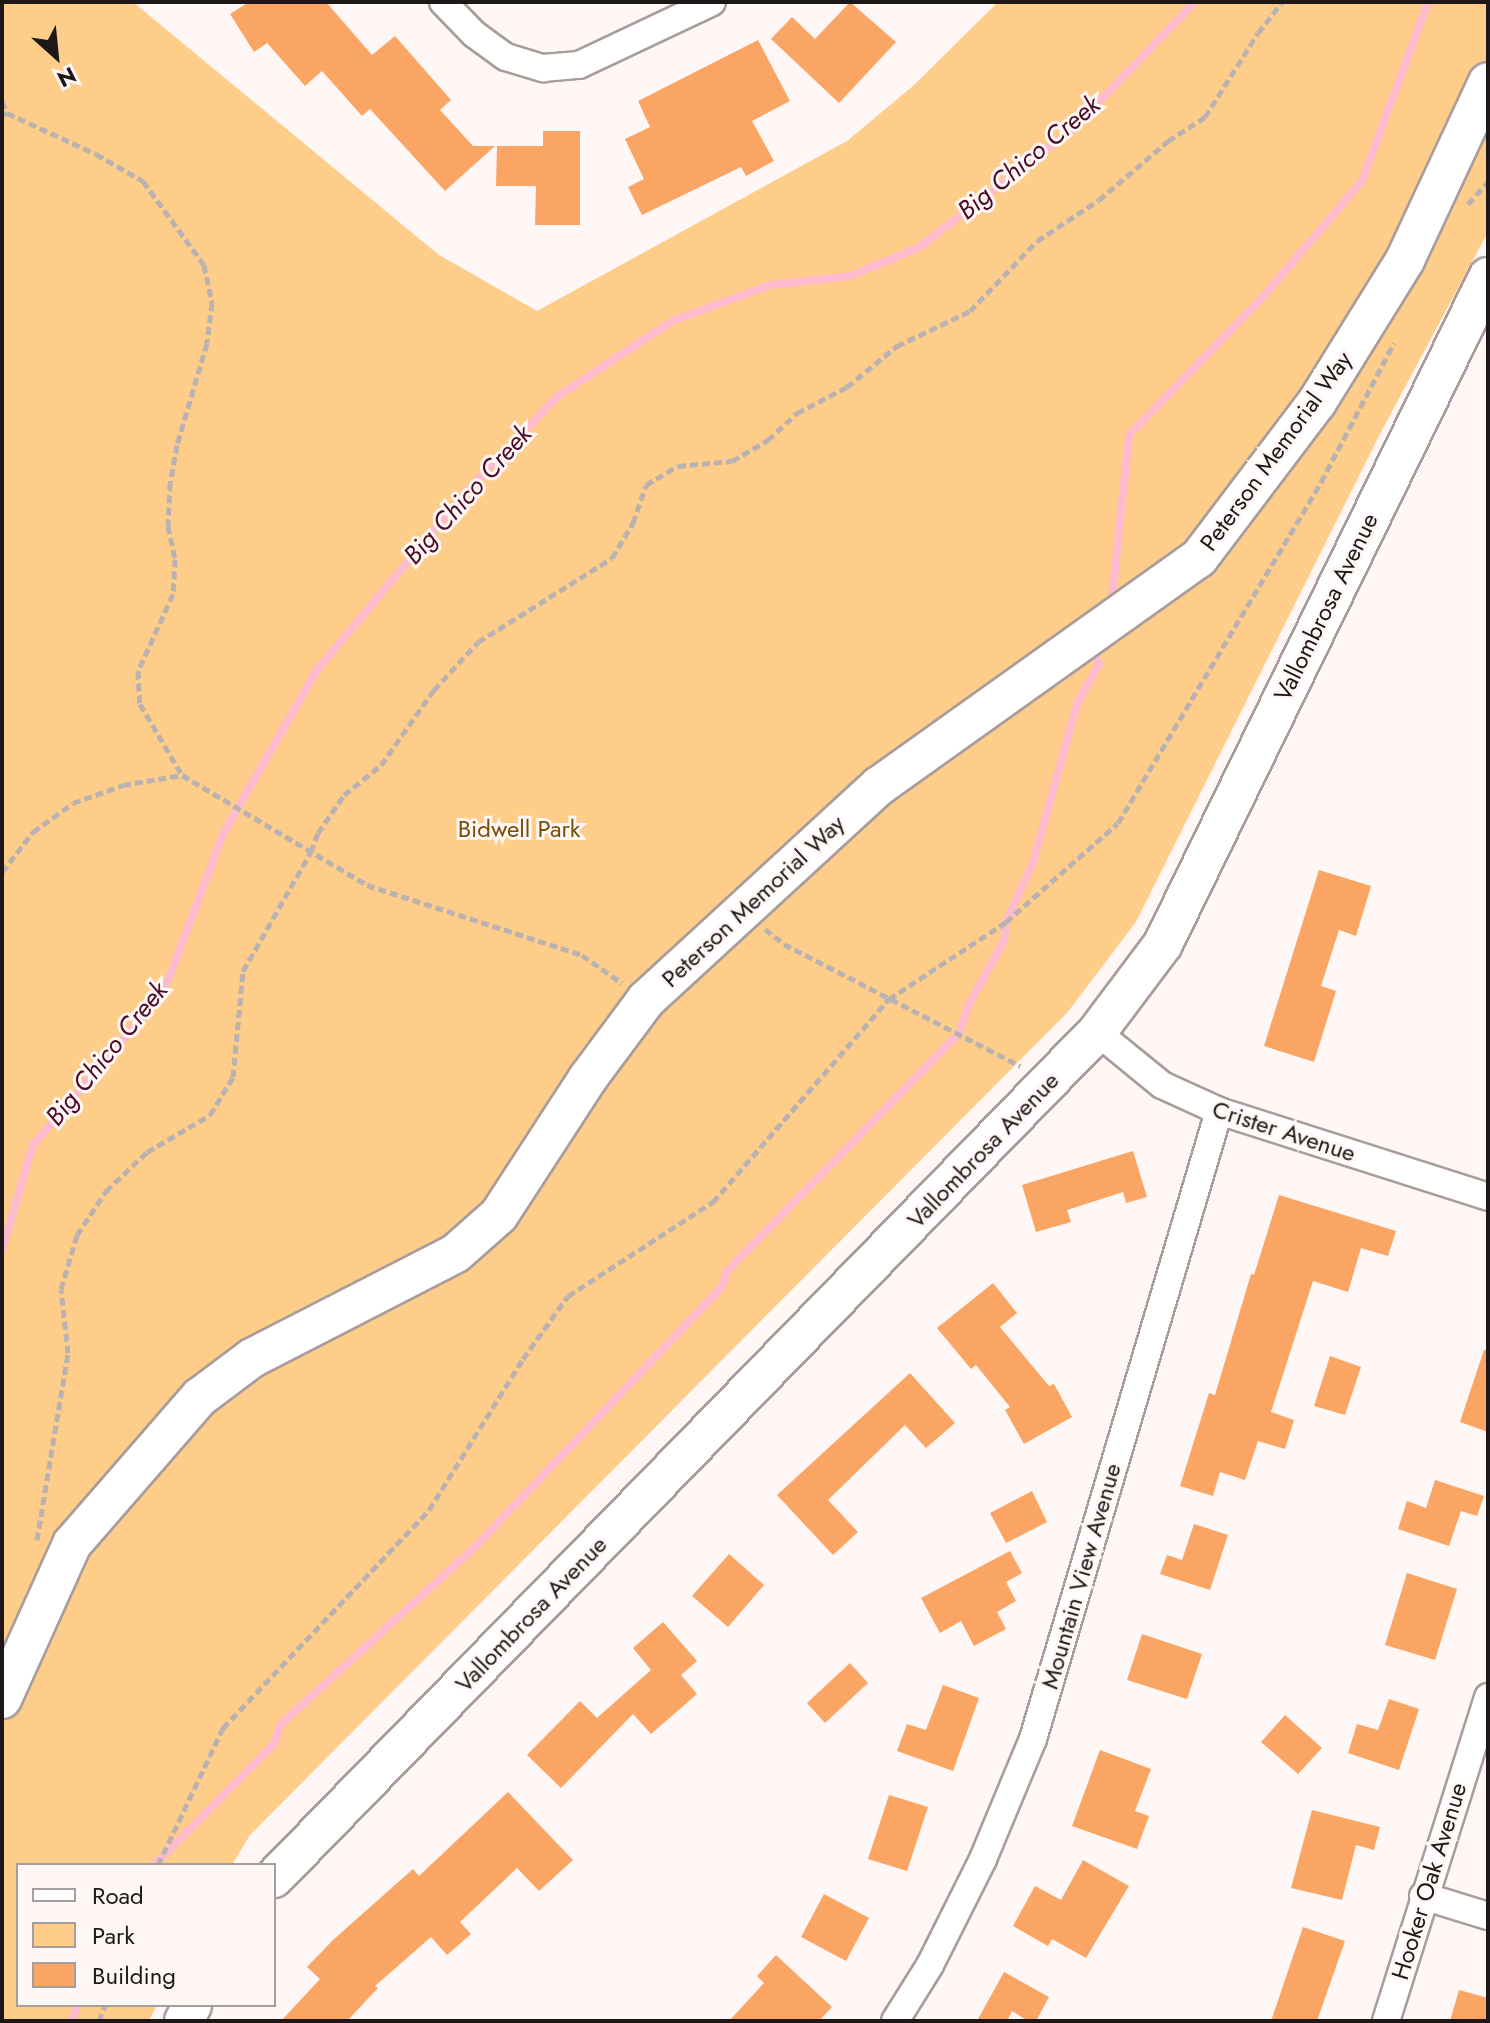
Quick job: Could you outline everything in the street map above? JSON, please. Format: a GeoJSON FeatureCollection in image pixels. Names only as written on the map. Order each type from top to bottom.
{"type":"FeatureCollection","features":[{"type":"Feature","properties":{"kind":"street"},"geometry":{"type":"LineString","coordinates":[[443,2],[474,34],[506,57],[543,68],[579,65],[712,2]]}},
{"type":"Feature","properties":{"kind":"street","name":"Peterson Memorial Way"},"geometry":{"type":"LineString","coordinates":[[2,1699],[72,1544],[200,1397],[252,1358],[456,1253],[499,1215],[588,1078],[646,1000],[741,911],[879,786],[1199,558],[1317,402],[1405,260],[1488,82]]}},
{"type":"Feature","properties":{"kind":"street","name":"Vallombrosa Avenue"},"geometry":{"type":"LineString","coordinates":[[276,1876],[1097,1032],[1163,944],[1488,277]]}},
{"type":"Feature","properties":{"kind":"street","name":"Crister Avenue"},"geometry":{"type":"LineString","coordinates":[[1097,1032],[1162,1085],[1219,1111],[1488,1197]]}},
{"type":"Feature","properties":{"kind":"street","name":"Mountain View Avenue"},"geometry":{"type":"LineString","coordinates":[[895,2021],[930,1965],[983,1859],[1033,1739],[1219,1111]]}},
{"type":"Feature","properties":{"kind":"street","name":"Hooker Oak Avenue"},"geometry":{"type":"LineString","coordinates":[[1386,2021],[1488,1697]]}},
{"type":"Feature","properties":{"kind":"street"},"geometry":{"type":"LineString","coordinates":[[1423,1896],[1488,1916]]}},
{"type":"Feature","properties":{"kind":"path"},"geometry":{"type":"LineString","coordinates":[[35,1548],[68,1353],[61,1289],[77,1235],[106,1191],[147,1152],[210,1115],[233,1077],[243,971],[311,852],[318,833],[344,795],[381,765],[434,690],[478,642],[612,558],[633,523],[646,485],[678,466],[732,461],[768,440],[797,413],[847,387],[897,346],[970,311],[1037,241],[1099,200],[1168,141],[1205,117],[1258,33],[1282,2]]}},
{"type":"Feature","properties":{"kind":"path"},"geometry":{"type":"LineString","coordinates":[[2,101],[5,114],[96,154],[143,181],[204,265],[212,303],[207,343],[177,445],[170,483],[168,526],[175,559],[173,594],[138,671],[140,704],[182,775],[367,885],[582,955],[646,1000]]}},
{"type":"Feature","properties":{"kind":"path"},"geometry":{"type":"LineString","coordinates":[[1460,218],[1488,182]]}},
{"type":"Feature","properties":{"kind":"path"},"geometry":{"type":"LineString","coordinates":[[159,1863],[223,1728],[429,1510],[523,1359],[568,1296],[713,1202],[889,999],[1006,922],[1118,823],[1321,482],[1401,329]]}},
{"type":"Feature","properties":{"kind":"path"},"geometry":{"type":"LineString","coordinates":[[2,872],[33,832],[73,803],[123,785],[182,775]]}},
{"type":"Feature","properties":{"kind":"path"},"geometry":{"type":"LineString","coordinates":[[741,911],[784,944],[1049,1081]]}},
{"type":"Feature","properties":{"kind":"green space","name":"Bidwell Park"},"geometry":{"type":"Polygon","coordinates":[[[2,2],[133,2],[439,255],[537,311],[847,141],[914,85],[998,2],[1488,2],[1488,232],[1380,434],[1136,922],[1067,1013],[250,1835],[233,1863],[16,1863],[16,2007],[156,2007],[149,2021],[2,2021],[2,2]]]}},
{"type":"Feature","properties":{"kind":"building"},"geometry":{"type":"Polygon","coordinates":[[[249,2],[326,2],[372,55],[395,36],[451,100],[440,110],[473,146],[495,146],[445,191],[370,109],[362,116],[322,71],[305,86],[267,43],[254,52],[230,14],[249,2]]]}},
{"type":"Feature","properties":{"kind":"building"},"geometry":{"type":"Polygon","coordinates":[[[850,2],[896,42],[839,103],[771,39],[792,17],[815,39],[850,2]]]}},
{"type":"Feature","properties":{"kind":"building"},"geometry":{"type":"Polygon","coordinates":[[[758,40],[790,101],[752,121],[774,161],[746,176],[741,167],[642,215],[628,187],[644,179],[625,139],[650,127],[638,101],[758,40]]]}},
{"type":"Feature","properties":{"kind":"building"},"geometry":{"type":"Polygon","coordinates":[[[543,131],[580,131],[580,225],[535,225],[536,186],[496,186],[497,146],[543,146],[543,131]]]}},
{"type":"Feature","properties":{"kind":"building"},"geometry":{"type":"Polygon","coordinates":[[[1319,870],[1371,886],[1356,936],[1339,930],[1321,986],[1336,991],[1314,1062],[1264,1046],[1319,870]]]}},
{"type":"Feature","properties":{"kind":"building"},"geometry":{"type":"Polygon","coordinates":[[[1133,1151],[1147,1197],[1126,1203],[1123,1192],[1067,1210],[1071,1222],[1036,1232],[1022,1185],[1133,1151]]]}},
{"type":"Feature","properties":{"kind":"building"},"geometry":{"type":"Polygon","coordinates":[[[1279,1195],[1396,1231],[1388,1256],[1361,1248],[1348,1292],[1313,1281],[1271,1412],[1294,1420],[1285,1449],[1258,1441],[1245,1480],[1220,1472],[1213,1496],[1180,1486],[1209,1393],[1215,1395],[1251,1274],[1254,1275],[1279,1195]]]}},
{"type":"Feature","properties":{"kind":"building"},"geometry":{"type":"Polygon","coordinates":[[[993,1283],[1017,1313],[1000,1327],[1049,1386],[1054,1384],[1072,1417],[1024,1444],[1005,1410],[1010,1407],[976,1365],[971,1369],[937,1328],[993,1283]]]}},
{"type":"Feature","properties":{"kind":"building"},"geometry":{"type":"Polygon","coordinates":[[[1484,1350],[1488,1350],[1488,1432],[1460,1422],[1484,1350]]]}},
{"type":"Feature","properties":{"kind":"building"},"geometry":{"type":"Polygon","coordinates":[[[1330,1356],[1361,1367],[1345,1415],[1314,1406],[1330,1356]]]}},
{"type":"Feature","properties":{"kind":"building"},"geometry":{"type":"Polygon","coordinates":[[[910,1373],[955,1423],[926,1448],[905,1425],[828,1500],[858,1532],[833,1555],[777,1495],[910,1373]]]}},
{"type":"Feature","properties":{"kind":"building"},"geometry":{"type":"Polygon","coordinates":[[[1435,1480],[1484,1496],[1477,1516],[1461,1511],[1449,1546],[1398,1529],[1407,1501],[1426,1508],[1435,1480]]]}},
{"type":"Feature","properties":{"kind":"building"},"geometry":{"type":"Polygon","coordinates":[[[1032,1491],[1047,1522],[1006,1543],[990,1513],[1032,1491]]]}},
{"type":"Feature","properties":{"kind":"building"},"geometry":{"type":"Polygon","coordinates":[[[1194,1524],[1228,1535],[1210,1590],[1160,1574],[1167,1555],[1182,1560],[1194,1524]]]}},
{"type":"Feature","properties":{"kind":"building"},"geometry":{"type":"Polygon","coordinates":[[[1010,1551],[1022,1573],[1006,1582],[1016,1601],[997,1612],[1006,1629],[974,1646],[961,1621],[940,1633],[921,1598],[1010,1551]]]}},
{"type":"Feature","properties":{"kind":"building"},"geometry":{"type":"Polygon","coordinates":[[[729,1554],[764,1585],[728,1627],[692,1596],[729,1554]]]}},
{"type":"Feature","properties":{"kind":"building"},"geometry":{"type":"Polygon","coordinates":[[[1407,1573],[1457,1589],[1435,1660],[1385,1645],[1407,1573]]]}},
{"type":"Feature","properties":{"kind":"building"},"geometry":{"type":"Polygon","coordinates":[[[663,1622],[697,1661],[681,1675],[697,1694],[651,1734],[633,1714],[561,1788],[527,1755],[580,1701],[597,1718],[651,1670],[633,1648],[663,1622]]]}},
{"type":"Feature","properties":{"kind":"building"},"geometry":{"type":"Polygon","coordinates":[[[1142,1634],[1202,1654],[1187,1699],[1127,1680],[1142,1634]]]}},
{"type":"Feature","properties":{"kind":"building"},"geometry":{"type":"Polygon","coordinates":[[[850,1663],[868,1683],[825,1723],[807,1703],[850,1663]]]}},
{"type":"Feature","properties":{"kind":"building"},"geometry":{"type":"Polygon","coordinates":[[[943,1685],[979,1698],[953,1771],[897,1751],[907,1724],[926,1730],[943,1685]]]}},
{"type":"Feature","properties":{"kind":"building"},"geometry":{"type":"Polygon","coordinates":[[[1389,1699],[1419,1709],[1399,1770],[1348,1753],[1357,1724],[1378,1730],[1389,1699]]]}},
{"type":"Feature","properties":{"kind":"building"},"geometry":{"type":"Polygon","coordinates":[[[1285,1715],[1322,1748],[1298,1774],[1261,1742],[1285,1715]]]}},
{"type":"Feature","properties":{"kind":"building"},"geometry":{"type":"Polygon","coordinates":[[[1100,1750],[1151,1769],[1135,1811],[1149,1816],[1137,1849],[1072,1826],[1100,1750]]]}},
{"type":"Feature","properties":{"kind":"building"},"geometry":{"type":"Polygon","coordinates":[[[508,1792],[573,1860],[539,1891],[517,1868],[460,1922],[471,1934],[447,1955],[431,1937],[375,1986],[378,1988],[347,2021],[281,2021],[320,1979],[307,1967],[333,1940],[413,1869],[419,1876],[508,1792]]]}},
{"type":"Feature","properties":{"kind":"building"},"geometry":{"type":"Polygon","coordinates":[[[889,1795],[928,1807],[907,1871],[868,1859],[889,1795]]]}},
{"type":"Feature","properties":{"kind":"building"},"geometry":{"type":"Polygon","coordinates":[[[1312,1810],[1380,1827],[1374,1850],[1356,1845],[1342,1900],[1291,1888],[1312,1810]]]}},
{"type":"Feature","properties":{"kind":"building"},"geometry":{"type":"Polygon","coordinates":[[[1083,1860],[1129,1886],[1086,1958],[1052,1939],[1048,1946],[1013,1926],[1035,1886],[1061,1900],[1083,1860]]]}},
{"type":"Feature","properties":{"kind":"building"},"geometry":{"type":"Polygon","coordinates":[[[824,1894],[869,1918],[846,1961],[801,1937],[824,1894]]]}},
{"type":"Feature","properties":{"kind":"building"},"geometry":{"type":"Polygon","coordinates":[[[1303,1927],[1345,1941],[1317,2021],[1271,2021],[1303,1927]]]}},
{"type":"Feature","properties":{"kind":"building"},"geometry":{"type":"Polygon","coordinates":[[[776,1955],[832,2007],[819,2021],[729,2021],[764,1983],[757,1976],[776,1955]]]}},
{"type":"Feature","properties":{"kind":"building"},"geometry":{"type":"Polygon","coordinates":[[[1004,1972],[1049,1997],[1036,2021],[1028,2021],[1012,2011],[1007,2021],[977,2021],[1004,1972]]]}},
{"type":"Feature","properties":{"kind":"building"},"geometry":{"type":"Polygon","coordinates":[[[1459,1990],[1488,1998],[1488,2021],[1450,2021],[1459,1990]]]}},
{"type":"Feature","properties":{"kind":"waterway","name":"Big Chico Creek"},"geometry":{"type":"LineString","coordinates":[[2,1250],[33,1145],[164,991],[223,834],[317,670],[465,493],[558,396],[672,321],[770,285],[850,276],[918,248],[1073,129],[1195,2]]}},
{"type":"Feature","properties":{"kind":"waterway"},"geometry":{"type":"LineString","coordinates":[[1111,607],[1129,435],[1260,300],[1362,181],[1428,2]]}},
{"type":"Feature","properties":{"kind":"waterway"},"geometry":{"type":"LineString","coordinates":[[156,1863],[274,1744],[280,1725],[473,1549],[722,1287],[727,1271],[959,1033],[969,1004],[1004,941],[1006,922],[1033,862],[1077,704],[1099,664],[1093,651],[1095,646]]}},
{"type":"Feature","properties":{"kind":"waterway"},"geometry":{"type":"LineString","coordinates":[[71,2021],[77,2007]]}}]}
